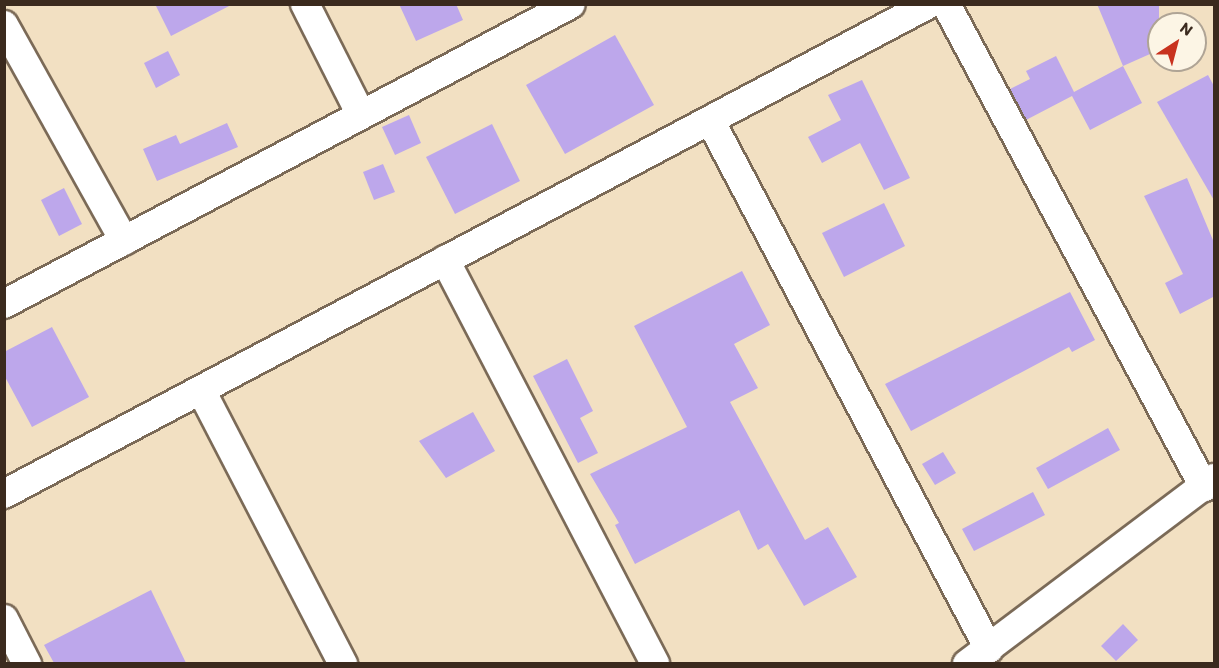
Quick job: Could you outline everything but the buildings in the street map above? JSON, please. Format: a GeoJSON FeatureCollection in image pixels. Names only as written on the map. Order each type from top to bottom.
{"type":"FeatureCollection","features":[{"type":"Feature","properties":{"kind":"street"},"geometry":{"type":"LineString","coordinates":[[305,4],[361,116]]}},
{"type":"Feature","properties":{"kind":"street"},"geometry":{"type":"LineString","coordinates":[[4,304],[571,4]]}},
{"type":"Feature","properties":{"kind":"street"},"geometry":{"type":"LineString","coordinates":[[4,494],[929,4]]}},
{"type":"Feature","properties":{"kind":"street"},"geometry":{"type":"LineString","coordinates":[[710,120],[978,656],[1209,483],[946,4]]}},
{"type":"Feature","properties":{"kind":"street"},"geometry":{"type":"LineString","coordinates":[[4,25],[124,241]]}},
{"type":"Feature","properties":{"kind":"street"},"geometry":{"type":"LineString","coordinates":[[445,260],[655,663]]}},
{"type":"Feature","properties":{"kind":"street"},"geometry":{"type":"LineString","coordinates":[[201,390],[343,663]]}},
{"type":"Feature","properties":{"kind":"street"},"geometry":{"type":"LineString","coordinates":[[4,619],[27,663]]}}]}
